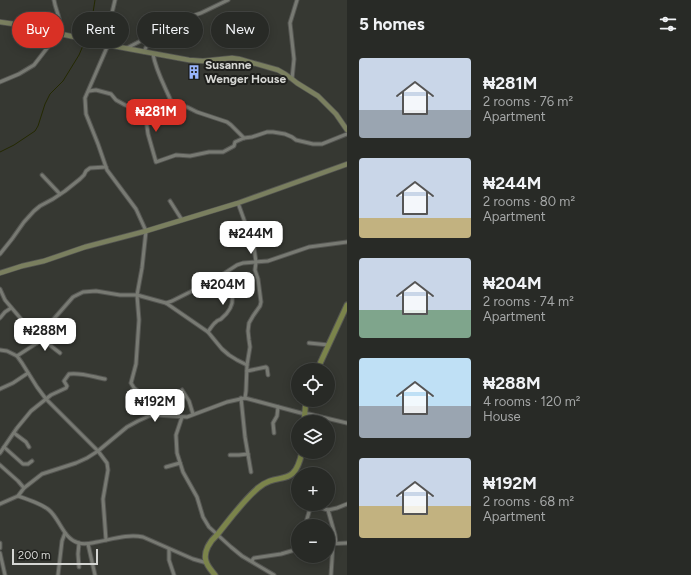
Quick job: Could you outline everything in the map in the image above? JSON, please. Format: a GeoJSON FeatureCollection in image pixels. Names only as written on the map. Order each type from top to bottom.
{"type":"FeatureCollection","features":[{"type":"Feature","properties":{"kind":"main road"},"geometry":{"type":"LineString","coordinates":[[0,22],[12,24]]}},
{"type":"Feature","properties":{"kind":"main road"},"geometry":{"type":"LineString","coordinates":[[122,48],[189,60],[202,61],[224,58],[239,59],[278,70],[318,96],[336,114],[347,130]]}},
{"type":"Feature","properties":{"kind":"main road"},"geometry":{"type":"LineString","coordinates":[[0,273],[182,220],[347,164]]}},
{"type":"Feature","properties":{"kind":"main road"},"geometry":{"type":"LineString","coordinates":[[320,363],[347,305]]}},
{"type":"Feature","properties":{"kind":"main road"},"geometry":{"type":"LineString","coordinates":[[304,414],[305,407]]}},
{"type":"Feature","properties":{"kind":"main road"},"geometry":{"type":"LineString","coordinates":[[215,575],[205,560],[206,552],[212,539],[259,487],[268,482],[291,475],[295,472],[301,459]]}},
{"type":"Feature","properties":{"kind":"street"},"geometry":{"type":"LineString","coordinates":[[54,0],[58,12]]}},
{"type":"Feature","properties":{"kind":"street"},"geometry":{"type":"LineString","coordinates":[[112,12],[115,0]]}},
{"type":"Feature","properties":{"kind":"street"},"geometry":{"type":"LineString","coordinates":[[203,12],[228,0]]}},
{"type":"Feature","properties":{"kind":"street"},"geometry":{"type":"LineString","coordinates":[[292,79],[294,59],[290,23],[297,0]]}},
{"type":"Feature","properties":{"kind":"street"},"geometry":{"type":"LineString","coordinates":[[126,49],[137,43]]}},
{"type":"Feature","properties":{"kind":"street"},"geometry":{"type":"LineString","coordinates":[[0,82],[19,74],[34,65],[47,48]]}},
{"type":"Feature","properties":{"kind":"street"},"geometry":{"type":"LineString","coordinates":[[107,48],[85,98],[86,114],[106,168],[136,209],[146,231],[137,295],[139,320],[136,364],[131,383],[134,388],[166,415]]}},
{"type":"Feature","properties":{"kind":"street"},"geometry":{"type":"LineString","coordinates":[[144,52],[146,48]]}},
{"type":"Feature","properties":{"kind":"street"},"geometry":{"type":"LineString","coordinates":[[153,54],[157,71],[168,92],[173,106]]}},
{"type":"Feature","properties":{"kind":"street"},"geometry":{"type":"LineString","coordinates":[[89,91],[96,90],[111,94],[116,100],[125,105],[145,112],[173,106],[187,106],[197,112],[227,122],[244,138]]}},
{"type":"Feature","properties":{"kind":"street"},"geometry":{"type":"LineString","coordinates":[[145,112],[148,134],[156,162],[176,156],[223,152],[234,146],[235,142],[244,138],[252,138],[267,132],[285,134],[296,140],[319,144],[334,140],[347,134]]}},
{"type":"Feature","properties":{"kind":"street"},"geometry":{"type":"LineString","coordinates":[[0,254],[24,222],[40,206],[60,194],[84,176],[86,171],[90,168],[106,168]]}},
{"type":"Feature","properties":{"kind":"street"},"geometry":{"type":"LineString","coordinates":[[42,175],[60,194]]}},
{"type":"Feature","properties":{"kind":"street"},"geometry":{"type":"LineString","coordinates":[[170,201],[182,220]]}},
{"type":"Feature","properties":{"kind":"street"},"geometry":{"type":"LineString","coordinates":[[238,202],[254,248],[256,262],[255,270],[258,278],[261,302],[249,323],[248,331],[250,347],[243,398],[245,436],[251,472]]}},
{"type":"Feature","properties":{"kind":"street"},"geometry":{"type":"LineString","coordinates":[[166,303],[172,302],[222,275],[237,265],[243,263],[268,261],[309,247],[347,242]]}},
{"type":"Feature","properties":{"kind":"street"},"geometry":{"type":"LineString","coordinates":[[208,332],[215,322],[221,319],[230,309],[233,302],[232,294],[222,275]]}},
{"type":"Feature","properties":{"kind":"street"},"geometry":{"type":"LineString","coordinates":[[0,289],[5,300],[27,326],[37,343]]}},
{"type":"Feature","properties":{"kind":"street"},"geometry":{"type":"LineString","coordinates":[[17,356],[42,338],[50,327],[52,321],[73,296],[89,291],[96,291],[120,295],[137,295],[166,303],[208,332],[229,355],[247,364]]}},
{"type":"Feature","properties":{"kind":"street"},"geometry":{"type":"LineString","coordinates":[[0,318],[11,308]]}},
{"type":"Feature","properties":{"kind":"street"},"geometry":{"type":"LineString","coordinates":[[42,338],[60,353]]}},
{"type":"Feature","properties":{"kind":"street"},"geometry":{"type":"LineString","coordinates":[[309,343],[329,345]]}},
{"type":"Feature","properties":{"kind":"street"},"geometry":{"type":"LineString","coordinates":[[0,350],[7,351],[17,356],[46,399],[98,451],[107,463],[108,470],[103,499],[106,540]]}},
{"type":"Feature","properties":{"kind":"street"},"geometry":{"type":"LineString","coordinates":[[247,371],[266,367],[268,375]]}},
{"type":"Feature","properties":{"kind":"street"},"geometry":{"type":"LineString","coordinates":[[0,389],[13,383],[28,373]]}},
{"type":"Feature","properties":{"kind":"street"},"geometry":{"type":"LineString","coordinates":[[0,453],[14,432],[31,411],[50,395],[66,388],[67,386],[64,381],[70,374],[83,375],[105,380]]}},
{"type":"Feature","properties":{"kind":"street"},"geometry":{"type":"LineString","coordinates":[[182,390],[189,401],[193,414]]}},
{"type":"Feature","properties":{"kind":"street"},"geometry":{"type":"LineString","coordinates":[[0,504],[18,496],[24,488],[42,474],[87,458],[98,451],[127,427],[149,416],[166,415],[187,417],[227,402],[243,398],[304,414],[347,422]]}},
{"type":"Feature","properties":{"kind":"street"},"geometry":{"type":"LineString","coordinates":[[274,433],[273,423],[277,416],[278,407]]}},
{"type":"Feature","properties":{"kind":"street"},"geometry":{"type":"LineString","coordinates":[[182,417],[176,435],[177,453],[183,472],[196,498],[203,517],[209,527],[231,548],[274,575]]}},
{"type":"Feature","properties":{"kind":"street"},"geometry":{"type":"LineString","coordinates":[[14,432],[30,447]]}},
{"type":"Feature","properties":{"kind":"street"},"geometry":{"type":"LineString","coordinates":[[4,447],[23,464],[28,464],[32,461]]}},
{"type":"Feature","properties":{"kind":"street"},"geometry":{"type":"LineString","coordinates":[[230,455],[240,456],[248,454]]}},
{"type":"Feature","properties":{"kind":"street"},"geometry":{"type":"LineString","coordinates":[[166,467],[180,463]]}},
{"type":"Feature","properties":{"kind":"street"},"geometry":{"type":"LineString","coordinates":[[0,465],[24,488]]}},
{"type":"Feature","properties":{"kind":"street"},"geometry":{"type":"LineString","coordinates":[[18,496],[44,506],[53,514],[65,533],[74,541],[79,543],[88,544],[128,536],[143,537],[193,559],[206,563]]}},
{"type":"Feature","properties":{"kind":"street"},"geometry":{"type":"LineString","coordinates":[[335,508],[347,504]]}},
{"type":"Feature","properties":{"kind":"street"},"geometry":{"type":"LineString","coordinates":[[58,575],[62,541],[65,533]]}},
{"type":"Feature","properties":{"kind":"street"},"geometry":{"type":"LineString","coordinates":[[0,543],[0,548]]}},
{"type":"Feature","properties":{"kind":"street"},"geometry":{"type":"LineString","coordinates":[[79,543],[79,567]]}},
{"type":"Feature","properties":{"kind":"street"},"geometry":{"type":"LineString","coordinates":[[335,543],[347,543]]}},
{"type":"Feature","properties":{"kind":"street"},"geometry":{"type":"LineString","coordinates":[[88,544],[95,575]]}},
{"type":"Feature","properties":{"kind":"street"},"geometry":{"type":"LineString","coordinates":[[169,549],[169,560],[174,575]]}},
{"type":"Feature","properties":{"kind":"street"},"geometry":{"type":"LineString","coordinates":[[252,561],[254,558],[291,551]]}},
{"type":"Feature","properties":{"kind":"street"},"geometry":{"type":"LineString","coordinates":[[0,553],[5,575]]}},
{"type":"Feature","properties":{"kind":"street"},"geometry":{"type":"LineString","coordinates":[[331,575],[332,563]]}},
{"type":"Feature","properties":{"kind":"waterway"},"geometry":{"type":"LineString","coordinates":[[93,12],[95,0]]}},
{"type":"Feature","properties":{"kind":"waterway"},"geometry":{"type":"LineString","coordinates":[[0,152],[14,145],[35,131],[50,94],[63,81],[82,48]]}},
{"type":"Feature","properties":{"kind":"place","name":"Susanne Wenger House"},"geometry":{"type":"Point","coordinates":[194,72]}}]}
